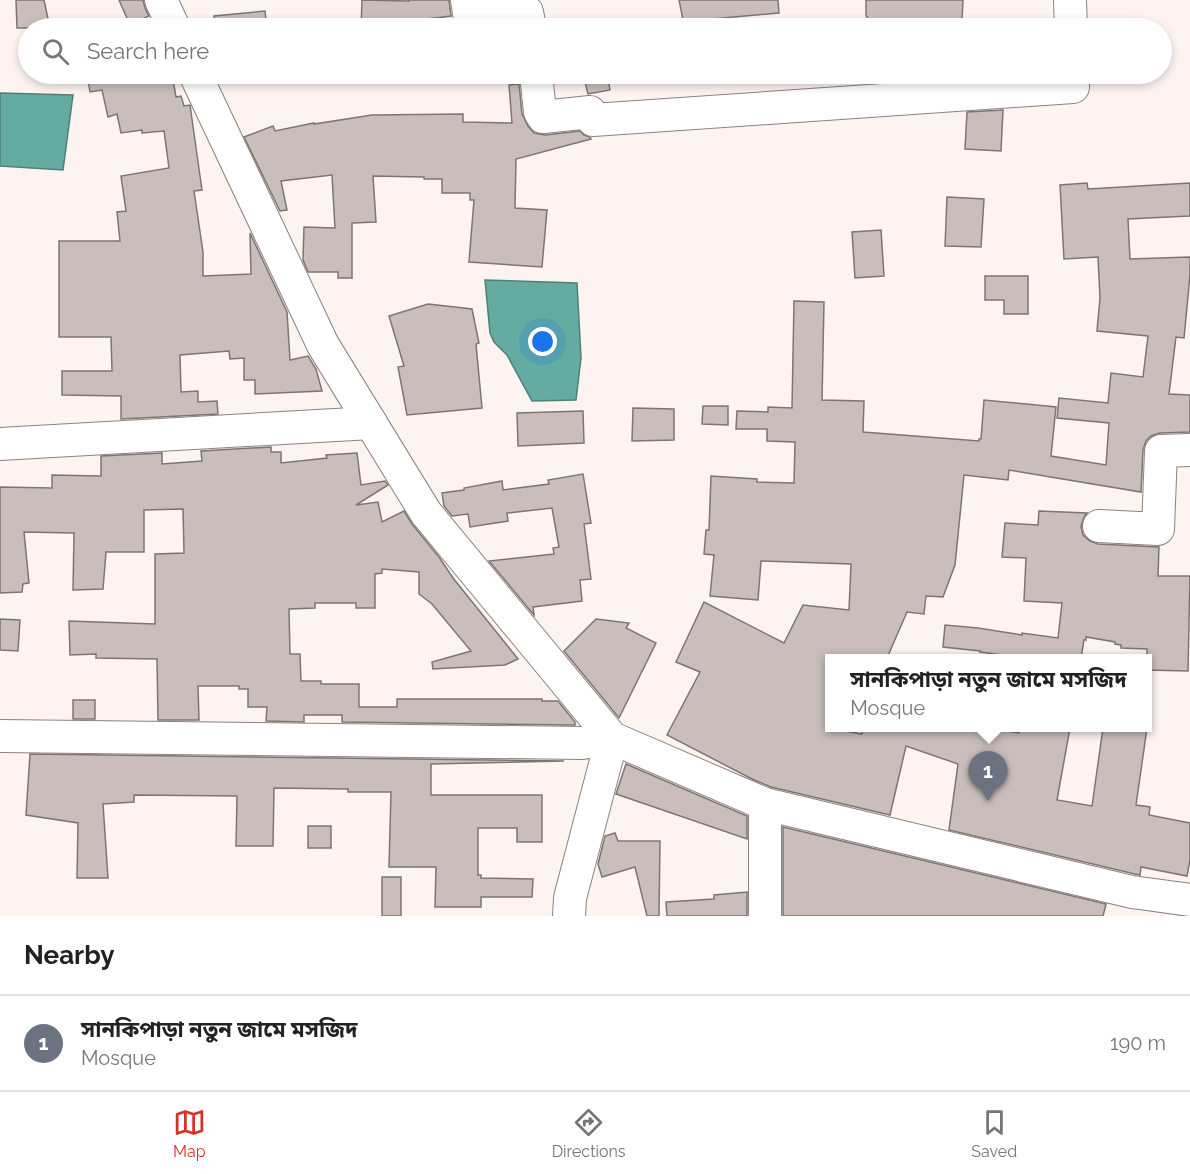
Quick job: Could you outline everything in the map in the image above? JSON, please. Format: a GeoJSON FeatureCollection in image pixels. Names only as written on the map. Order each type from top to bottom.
{"type":"FeatureCollection","features":[{"type":"Feature","properties":{"kind":"street"},"geometry":{"type":"LineString","coordinates":[[160,0],[169,18]]}},
{"type":"Feature","properties":{"kind":"street"},"geometry":{"type":"LineString","coordinates":[[467,0],[469,13],[527,12],[528,18]]}},
{"type":"Feature","properties":{"kind":"street"},"geometry":{"type":"LineString","coordinates":[[1070,0],[1071,18]]}},
{"type":"Feature","properties":{"kind":"street"},"geometry":{"type":"LineString","coordinates":[[200,84],[323,345],[426,513],[612,738],[765,804],[1130,904],[1190,900]]}},
{"type":"Feature","properties":{"kind":"street"},"geometry":{"type":"LineString","coordinates":[[537,84],[540,112],[543,117],[590,112],[593,120],[1073,87],[1073,84]]}},
{"type":"Feature","properties":{"kind":"street"},"geometry":{"type":"LineString","coordinates":[[0,444],[371,423]]}},
{"type":"Feature","properties":{"kind":"street"},"geometry":{"type":"LineString","coordinates":[[1099,526],[1158,529],[1161,451],[1190,450]]}},
{"type":"Feature","properties":{"kind":"street"},"geometry":{"type":"LineString","coordinates":[[0,736],[582,743],[612,738]]}},
{"type":"Feature","properties":{"kind":"street"},"geometry":{"type":"LineString","coordinates":[[569,916],[570,898],[612,738]]}},
{"type":"Feature","properties":{"kind":"street"},"geometry":{"type":"LineString","coordinates":[[765,804],[765,916]]}},
{"type":"Feature","properties":{"kind":"water"},"geometry":{"type":"Polygon","coordinates":[[[0,93],[73,95],[63,170],[0,166],[0,93]]]}},
{"type":"Feature","properties":{"kind":"water"},"geometry":{"type":"Polygon","coordinates":[[[485,280],[577,283],[581,358],[576,400],[532,401],[507,355],[494,342],[490,333],[485,280]]]}},
{"type":"Feature","properties":{"kind":"building"},"geometry":{"type":"Polygon","coordinates":[[[16,0],[44,0],[48,18],[18,18],[17,28],[16,0]]]}},
{"type":"Feature","properties":{"kind":"building"},"geometry":{"type":"Polygon","coordinates":[[[119,0],[143,0],[149,16],[127,18],[119,0]]]}},
{"type":"Feature","properties":{"kind":"building"},"geometry":{"type":"Polygon","coordinates":[[[362,0],[449,0],[451,16],[435,18],[361,18],[362,0]]]}},
{"type":"Feature","properties":{"kind":"building"},"geometry":{"type":"Polygon","coordinates":[[[679,0],[778,0],[779,13],[724,18],[683,18],[679,0]]]}},
{"type":"Feature","properties":{"kind":"building"},"geometry":{"type":"Polygon","coordinates":[[[866,0],[963,0],[962,18],[868,18],[866,0]]]}},
{"type":"Feature","properties":{"kind":"building"},"geometry":{"type":"Polygon","coordinates":[[[265,11],[266,18],[214,18],[214,16],[265,11]]]}},
{"type":"Feature","properties":{"kind":"building"},"geometry":{"type":"Polygon","coordinates":[[[89,84],[174,84],[176,97],[181,96],[184,106],[190,105],[202,190],[194,191],[203,252],[203,276],[251,274],[250,233],[287,312],[290,360],[308,356],[316,369],[322,391],[255,394],[255,380],[244,380],[244,358],[230,359],[229,351],[180,355],[181,392],[198,391],[198,402],[217,401],[218,414],[121,419],[121,396],[62,395],[62,371],[112,371],[111,337],[59,337],[59,241],[120,241],[117,212],[126,211],[121,176],[169,168],[164,131],[142,133],[142,130],[121,133],[117,114],[108,117],[102,90],[90,92],[89,84]]]}},
{"type":"Feature","properties":{"kind":"building"},"geometry":{"type":"Polygon","coordinates":[[[519,84],[522,114],[534,133],[545,135],[580,131],[591,139],[516,159],[515,208],[547,210],[542,267],[469,262],[474,200],[470,200],[470,193],[442,193],[442,179],[373,176],[376,222],[352,223],[352,278],[338,278],[338,272],[308,272],[303,260],[304,227],[335,228],[332,175],[281,181],[287,210],[280,211],[244,137],[273,126],[275,131],[372,115],[463,114],[463,122],[512,123],[509,85],[519,84]]]}},
{"type":"Feature","properties":{"kind":"building"},"geometry":{"type":"Polygon","coordinates":[[[586,84],[609,84],[610,90],[588,94],[586,84]]]}},
{"type":"Feature","properties":{"kind":"building"},"geometry":{"type":"Polygon","coordinates":[[[1003,110],[1001,151],[965,149],[967,112],[1003,110]]]}},
{"type":"Feature","properties":{"kind":"building"},"geometry":{"type":"Polygon","coordinates":[[[1087,183],[1088,189],[1190,183],[1190,216],[1128,219],[1130,259],[1190,257],[1184,338],[1176,337],[1169,394],[1190,395],[1190,432],[1160,433],[1151,436],[1146,441],[1143,450],[1141,492],[1009,470],[1008,480],[964,475],[955,565],[943,597],[926,596],[924,614],[907,612],[889,654],[825,654],[825,732],[862,734],[862,732],[1069,732],[1057,800],[1092,806],[1102,732],[1146,732],[1136,805],[1150,807],[1149,815],[1190,823],[1190,860],[1187,876],[1141,867],[1140,875],[949,830],[958,764],[906,746],[890,815],[771,787],[667,735],[700,672],[676,662],[704,602],[784,643],[803,605],[849,610],[851,564],[761,561],[758,600],[710,596],[714,555],[704,554],[706,530],[709,530],[711,476],[757,479],[757,482],[794,483],[795,442],[767,441],[767,429],[736,429],[737,411],[768,412],[768,407],[792,408],[794,301],[824,302],[822,400],[864,401],[863,432],[979,441],[984,400],[1056,407],[1051,456],[1106,465],[1109,423],[1057,418],[1059,398],[1108,403],[1111,373],[1143,377],[1148,336],[1097,331],[1100,298],[1098,257],[1064,259],[1060,185],[1087,183]]]}},
{"type":"Feature","properties":{"kind":"building"},"geometry":{"type":"Polygon","coordinates":[[[947,197],[984,199],[981,247],[945,246],[947,197]]]}},
{"type":"Feature","properties":{"kind":"building"},"geometry":{"type":"Polygon","coordinates":[[[881,230],[884,276],[855,278],[852,232],[881,230]]]}},
{"type":"Feature","properties":{"kind":"building"},"geometry":{"type":"Polygon","coordinates":[[[985,276],[1028,276],[1028,314],[1004,314],[1004,300],[985,300],[985,276]]]}},
{"type":"Feature","properties":{"kind":"building"},"geometry":{"type":"Polygon","coordinates":[[[428,304],[472,309],[479,343],[476,344],[482,408],[407,415],[398,367],[404,366],[389,316],[428,304]]]}},
{"type":"Feature","properties":{"kind":"building"},"geometry":{"type":"Polygon","coordinates":[[[703,406],[728,406],[728,425],[702,424],[703,406]]]}},
{"type":"Feature","properties":{"kind":"building"},"geometry":{"type":"Polygon","coordinates":[[[633,408],[674,409],[674,440],[632,441],[633,408]]]}},
{"type":"Feature","properties":{"kind":"building"},"geometry":{"type":"Polygon","coordinates":[[[583,411],[584,443],[518,446],[517,413],[583,411]]]}},
{"type":"Feature","properties":{"kind":"building"},"geometry":{"type":"Polygon","coordinates":[[[271,447],[271,452],[281,452],[281,463],[327,458],[326,455],[357,453],[361,485],[385,481],[388,485],[356,505],[378,502],[382,522],[404,511],[453,578],[518,659],[505,665],[433,669],[432,662],[471,651],[432,604],[419,594],[419,572],[382,569],[382,573],[375,574],[375,608],[356,608],[356,603],[315,603],[315,608],[289,609],[290,654],[300,654],[301,681],[321,681],[321,684],[359,684],[359,707],[397,707],[397,699],[542,699],[542,701],[558,701],[575,725],[342,722],[342,715],[304,715],[304,722],[266,721],[267,707],[248,707],[248,689],[239,689],[239,686],[198,686],[199,720],[158,720],[157,659],[96,658],[96,654],[70,655],[69,621],[155,624],[155,554],[184,553],[183,509],[144,510],[144,552],[106,552],[103,589],[73,590],[74,533],[24,532],[29,583],[23,584],[22,592],[0,593],[0,487],[52,488],[52,475],[101,476],[101,456],[162,453],[162,464],[202,461],[201,451],[271,447]]]}},
{"type":"Feature","properties":{"kind":"building"},"geometry":{"type":"Polygon","coordinates":[[[583,474],[591,523],[584,524],[591,579],[580,580],[582,601],[533,607],[534,615],[489,561],[554,554],[553,548],[559,547],[552,508],[507,513],[508,521],[470,527],[468,514],[452,516],[444,506],[442,493],[502,481],[503,490],[549,484],[548,480],[583,474]]]}},
{"type":"Feature","properties":{"kind":"building"},"geometry":{"type":"Polygon","coordinates":[[[1039,511],[1087,513],[1081,526],[1083,535],[1090,541],[1098,544],[1159,547],[1158,576],[1190,576],[1188,671],[1152,670],[1152,654],[1147,654],[1147,649],[1121,648],[1121,645],[1115,642],[1086,637],[1082,654],[994,654],[943,647],[945,625],[1058,638],[1062,603],[1024,601],[1026,558],[1002,557],[1005,523],[1038,525],[1039,511]]]}},
{"type":"Feature","properties":{"kind":"building"},"geometry":{"type":"Polygon","coordinates":[[[0,619],[20,620],[18,651],[0,650],[0,619]]]}},
{"type":"Feature","properties":{"kind":"building"},"geometry":{"type":"Polygon","coordinates":[[[596,619],[629,623],[626,628],[656,643],[619,718],[564,651],[596,619]]]}},
{"type":"Feature","properties":{"kind":"building"},"geometry":{"type":"Polygon","coordinates":[[[73,700],[95,700],[95,719],[73,719],[73,700]]]}},
{"type":"Feature","properties":{"kind":"building"},"geometry":{"type":"Polygon","coordinates":[[[30,754],[564,761],[431,764],[431,795],[542,795],[542,842],[517,842],[517,828],[478,828],[478,875],[481,875],[481,878],[533,879],[532,897],[481,897],[481,907],[435,907],[436,867],[389,867],[391,792],[274,788],[273,846],[236,846],[237,796],[134,795],[134,802],[103,804],[108,878],[77,878],[78,823],[26,815],[30,754]]]}},
{"type":"Feature","properties":{"kind":"building"},"geometry":{"type":"Polygon","coordinates":[[[626,764],[747,816],[747,839],[616,794],[626,764]]]}},
{"type":"Feature","properties":{"kind":"building"},"geometry":{"type":"Polygon","coordinates":[[[308,826],[331,826],[331,848],[308,848],[308,826]]]}},
{"type":"Feature","properties":{"kind":"building"},"geometry":{"type":"Polygon","coordinates":[[[783,827],[1106,904],[1103,916],[783,916],[783,827]]]}},
{"type":"Feature","properties":{"kind":"building"},"geometry":{"type":"Polygon","coordinates":[[[615,833],[618,841],[660,841],[659,916],[647,916],[635,867],[602,877],[598,864],[605,836],[615,833]]]}},
{"type":"Feature","properties":{"kind":"building"},"geometry":{"type":"Polygon","coordinates":[[[382,877],[401,877],[401,916],[382,916],[382,877]]]}},
{"type":"Feature","properties":{"kind":"building"},"geometry":{"type":"Polygon","coordinates":[[[747,892],[747,916],[667,916],[666,902],[714,899],[714,895],[747,892]]]}},
{"type":"Feature","properties":{"kind":"place","name":"সানকিপাড়া নতুন জামে মসজিদ"},"geometry":{"type":"Point","coordinates":[988,801]}}]}
